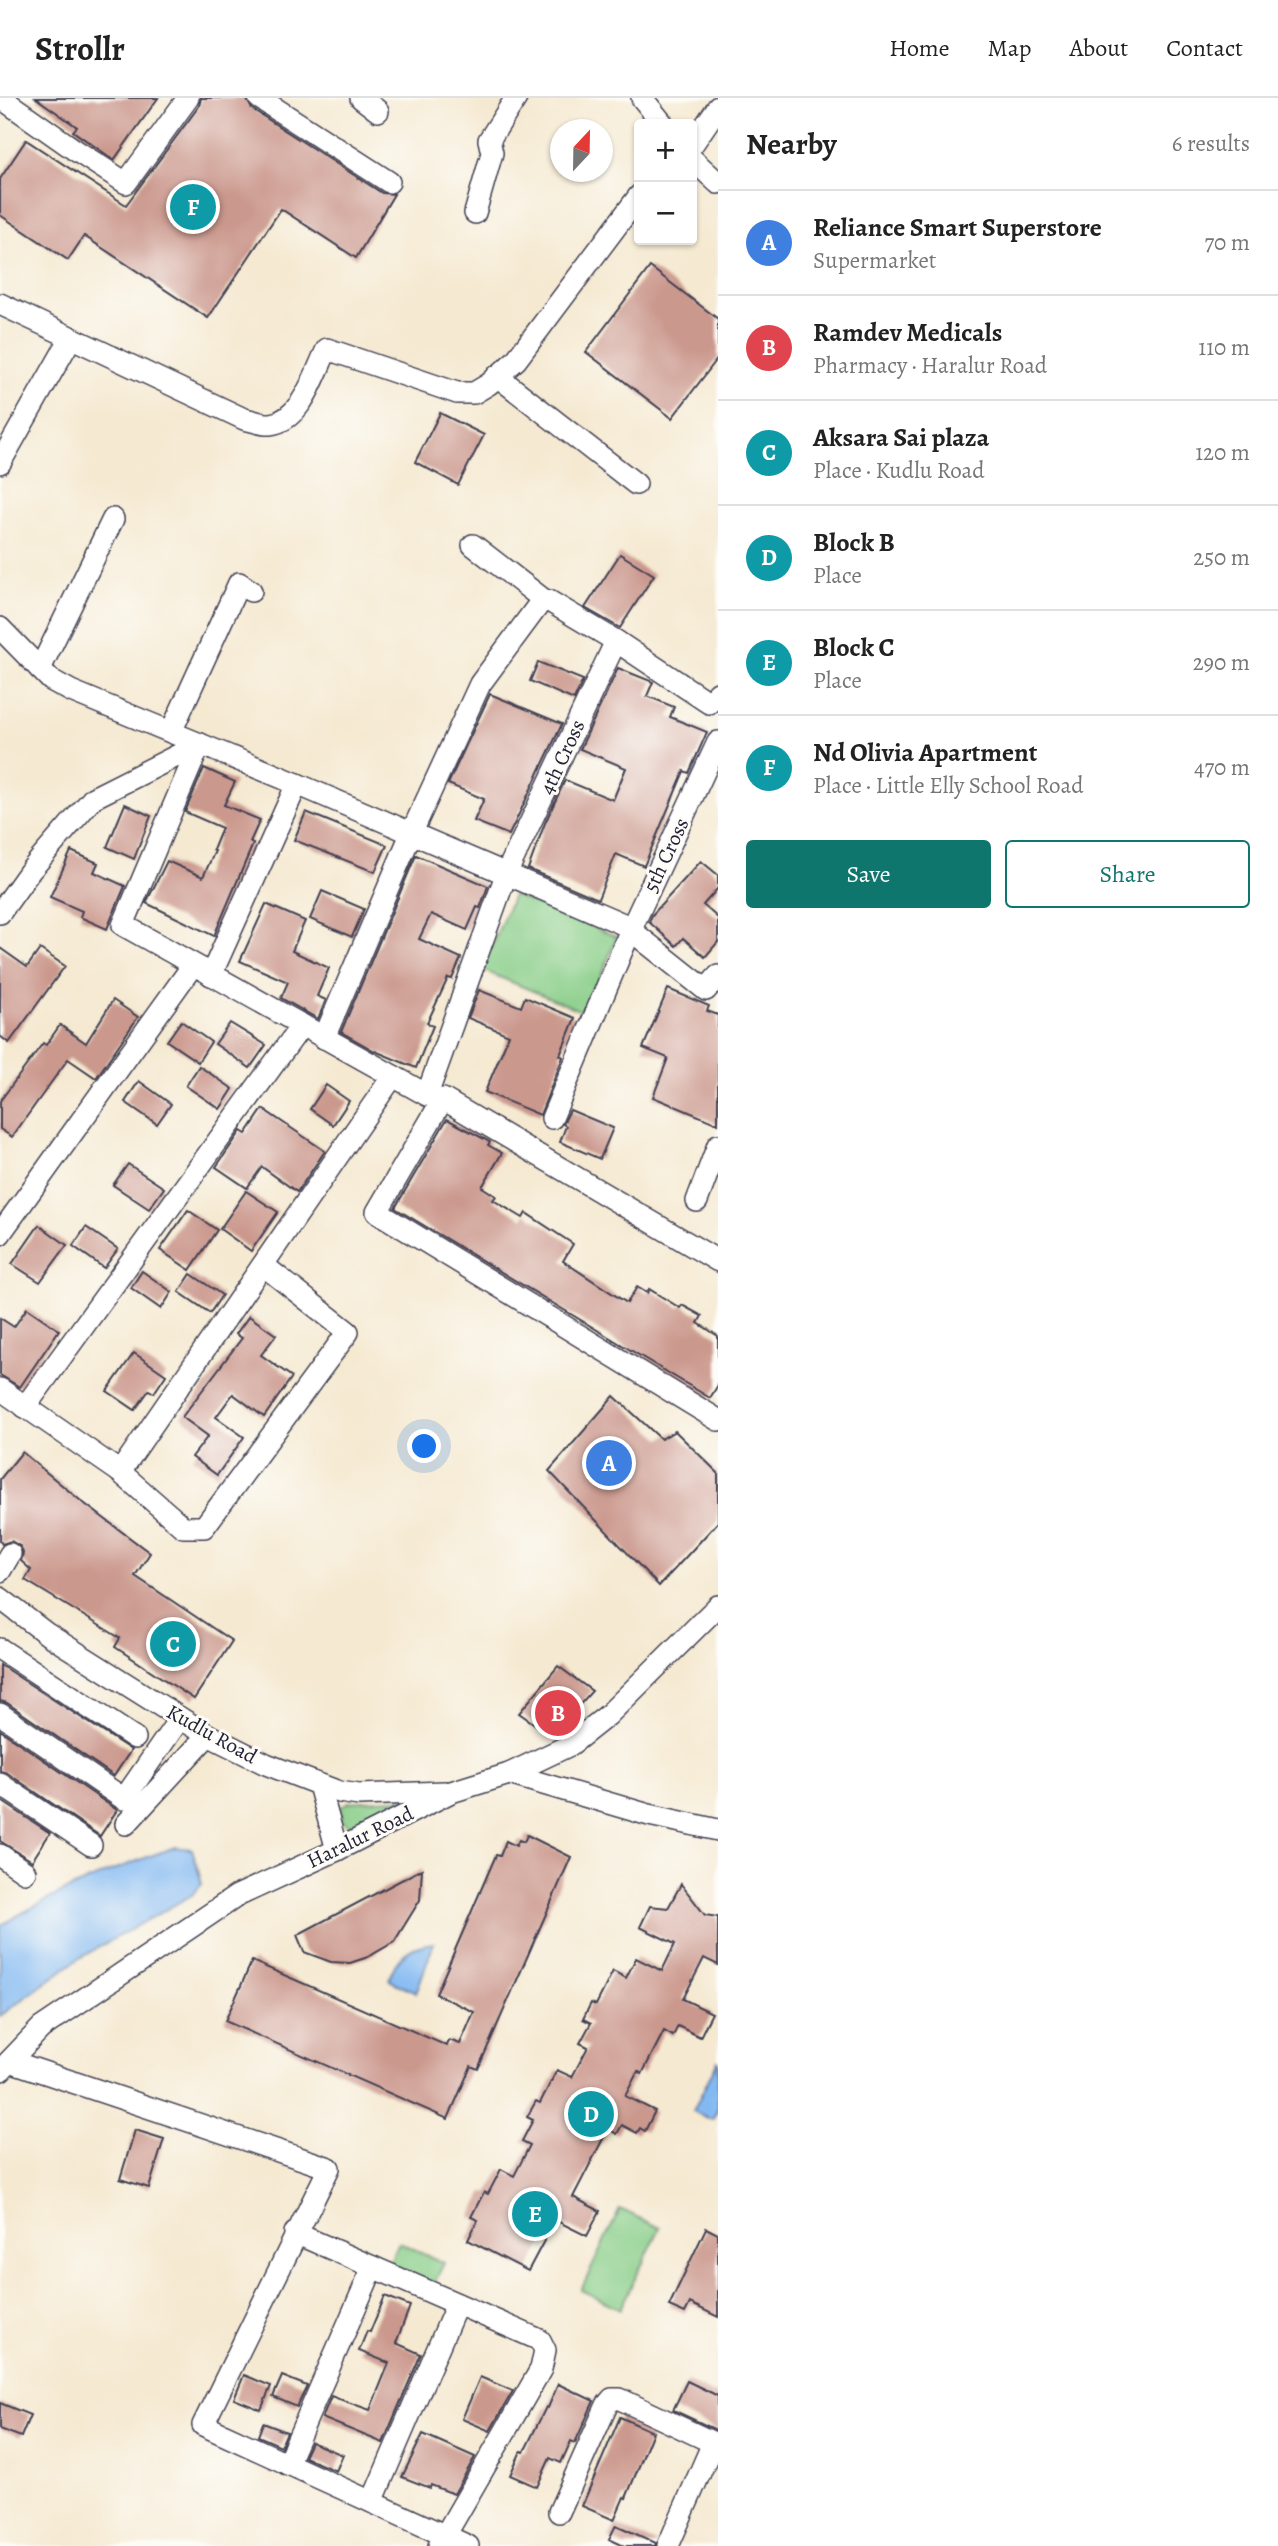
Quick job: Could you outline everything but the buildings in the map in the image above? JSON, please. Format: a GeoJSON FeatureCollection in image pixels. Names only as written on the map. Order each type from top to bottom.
{"type":"FeatureCollection","features":[{"type":"Feature","properties":{"kind":"street"},"geometry":{"type":"LineString","coordinates":[[1,98],[126,183],[188,98]]}},
{"type":"Feature","properties":{"kind":"street"},"geometry":{"type":"LineString","coordinates":[[259,98],[389,182]]}},
{"type":"Feature","properties":{"kind":"street"},"geometry":{"type":"LineString","coordinates":[[361,98],[378,111]]}},
{"type":"Feature","properties":{"kind":"street"},"geometry":{"type":"LineString","coordinates":[[642,98],[659,119]]}},
{"type":"Feature","properties":{"kind":"street"},"geometry":{"type":"LineString","coordinates":[[475,214],[492,153],[489,140],[507,101]]}},
{"type":"Feature","properties":{"kind":"street"},"geometry":{"type":"LineString","coordinates":[[697,138],[718,107]]}},
{"type":"Feature","properties":{"kind":"street"},"geometry":{"type":"LineString","coordinates":[[697,164],[718,183]]}},
{"type":"Feature","properties":{"kind":"street"},"geometry":{"type":"LineString","coordinates":[[0,304],[244,419],[270,424],[289,418],[304,397],[327,349],[457,393],[474,393],[516,360],[634,203]]}},
{"type":"Feature","properties":{"kind":"street"},"geometry":{"type":"LineString","coordinates":[[0,463],[71,338]]}},
{"type":"Feature","properties":{"kind":"street"},"geometry":{"type":"LineString","coordinates":[[497,376],[636,485]]}},
{"type":"Feature","properties":{"kind":"street"},"geometry":{"type":"LineString","coordinates":[[40,669],[113,519]]}},
{"type":"Feature","properties":{"kind":"street"},"geometry":{"type":"LineString","coordinates":[[473,545],[544,600],[616,641],[709,703],[718,693]]}},
{"type":"Feature","properties":{"kind":"street"},"geometry":{"type":"LineString","coordinates":[[172,732],[239,583],[251,591]]}},
{"type":"Feature","properties":{"kind":"street"},"geometry":{"type":"LineString","coordinates":[[324,1038],[411,834],[480,684],[544,600]]}},
{"type":"Feature","properties":{"kind":"street"},"geometry":{"type":"LineString","coordinates":[[0,628],[51,680],[71,691],[508,872],[631,929],[714,988]]}},
{"type":"Feature","properties":{"kind":"street","name":"4th Cross"},"geometry":{"type":"LineString","coordinates":[[393,1076],[427,1095],[508,872],[616,641]]}},
{"type":"Feature","properties":{"kind":"street","name":"5th Cross"},"geometry":{"type":"LineString","coordinates":[[552,1118],[631,929],[718,742]]}},
{"type":"Feature","properties":{"kind":"street"},"geometry":{"type":"LineString","coordinates":[[0,913],[30,871],[93,798],[200,744]]}},
{"type":"Feature","properties":{"kind":"street"},"geometry":{"type":"LineString","coordinates":[[120,1472],[393,1076],[123,925],[200,744]]}},
{"type":"Feature","properties":{"kind":"street"},"geometry":{"type":"LineString","coordinates":[[0,1234],[202,970],[297,784]]}},
{"type":"Feature","properties":{"kind":"street"},"geometry":{"type":"LineString","coordinates":[[25,1407],[302,1025]]}},
{"type":"Feature","properties":{"kind":"street"},"geometry":{"type":"LineString","coordinates":[[718,1261],[443,1099],[377,1212],[718,1420]]}},
{"type":"Feature","properties":{"kind":"street"},"geometry":{"type":"LineString","coordinates":[[697,1201],[718,1145]]}},
{"type":"Feature","properties":{"kind":"street"},"geometry":{"type":"LineString","coordinates":[[0,1389],[120,1472],[183,1527],[204,1527],[348,1332],[263,1265]]}},
{"type":"Feature","properties":{"kind":"street","name":"Kudlu Road"},"geometry":{"type":"LineString","coordinates":[[0,1598],[47,1634],[180,1718],[266,1764],[339,1792],[359,1795],[451,1792]]}},
{"type":"Feature","properties":{"kind":"street","name":"Haralur Road"},"geometry":{"type":"LineString","coordinates":[[5,2067],[41,2028],[237,1896],[337,1850],[451,1792],[509,1773],[570,1745],[608,1715],[718,1606]]}},
{"type":"Feature","properties":{"kind":"street"},"geometry":{"type":"LineString","coordinates":[[0,1649],[135,1738]]}},
{"type":"Feature","properties":{"kind":"street"},"geometry":{"type":"LineString","coordinates":[[0,1714],[124,1799],[180,1718]]}},
{"type":"Feature","properties":{"kind":"street"},"geometry":{"type":"LineString","coordinates":[[126,1824],[208,1735]]}},
{"type":"Feature","properties":{"kind":"street"},"geometry":{"type":"LineString","coordinates":[[509,1773],[649,1815],[718,1830]]}},
{"type":"Feature","properties":{"kind":"street"},"geometry":{"type":"LineString","coordinates":[[0,1784],[91,1845]]}},
{"type":"Feature","properties":{"kind":"street"},"geometry":{"type":"LineString","coordinates":[[319,1785],[337,1850]]}},
{"type":"Feature","properties":{"kind":"street"},"geometry":{"type":"LineString","coordinates":[[0,1855],[25,1872]]}},
{"type":"Feature","properties":{"kind":"street"},"geometry":{"type":"LineString","coordinates":[[5,2067],[328,2168],[204,2425],[372,2502],[442,2541],[468,2546]]}},
{"type":"Feature","properties":{"kind":"street"},"geometry":{"type":"LineString","coordinates":[[295,2233],[540,2340],[545,2350],[541,2369],[442,2541]]}},
{"type":"Feature","properties":{"kind":"street"},"geometry":{"type":"LineString","coordinates":[[287,2464],[373,2267]]}},
{"type":"Feature","properties":{"kind":"street"},"geometry":{"type":"LineString","coordinates":[[372,2502],[457,2304]]}},
{"type":"Feature","properties":{"kind":"street"},"geometry":{"type":"LineString","coordinates":[[559,2512],[607,2404],[612,2399],[620,2399],[716,2444],[668,2546]]}},
{"type":"Feature","properties":{"kind":"green space"},"geometry":{"type":"Polygon","coordinates":[[[513,895],[617,937],[586,1013],[482,970],[513,895]]]}},
{"type":"Feature","properties":{"kind":"green space"},"geometry":{"type":"Polygon","coordinates":[[[405,1798],[404,1805],[352,1827],[342,1821],[341,1807],[349,1802],[405,1798]]]}},
{"type":"Feature","properties":{"kind":"green space"},"geometry":{"type":"Polygon","coordinates":[[[620,2209],[660,2228],[620,2309],[581,2290],[620,2209]]]}},
{"type":"Feature","properties":{"kind":"green space"},"geometry":{"type":"Polygon","coordinates":[[[399,2242],[444,2263],[433,2286],[388,2265],[399,2242]]]}},
{"type":"Feature","properties":{"kind":"water"},"geometry":{"type":"Polygon","coordinates":[[[175,1847],[192,1849],[202,1884],[192,1895],[78,1959],[0,2016],[0,1926],[85,1882],[175,1847]]]}},
{"type":"Feature","properties":{"kind":"water"},"geometry":{"type":"Polygon","coordinates":[[[434,1943],[416,1993],[389,1980],[395,1965],[405,1954],[418,1946],[434,1943]]]}},
{"type":"Feature","properties":{"kind":"water"},"geometry":{"type":"Polygon","coordinates":[[[718,2060],[718,2108],[712,2120],[693,2111],[718,2060]]]}},
{"type":"Feature","properties":{"kind":"place","name":"Nd Olivia Apartment"},"geometry":{"type":"Point","coordinates":[193,207]}},
{"type":"Feature","properties":{"kind":"place","name":"Reliance Smart Superstore"},"geometry":{"type":"Point","coordinates":[609,1463]}},
{"type":"Feature","properties":{"kind":"place","name":"Aksara Sai plaza"},"geometry":{"type":"Point","coordinates":[173,1644]}},
{"type":"Feature","properties":{"kind":"place","name":"Ramdev Medicals"},"geometry":{"type":"Point","coordinates":[558,1713]}},
{"type":"Feature","properties":{"kind":"place","name":"Block B"},"geometry":{"type":"Point","coordinates":[591,2114]}},
{"type":"Feature","properties":{"kind":"place","name":"Block C"},"geometry":{"type":"Point","coordinates":[535,2214]}}]}
